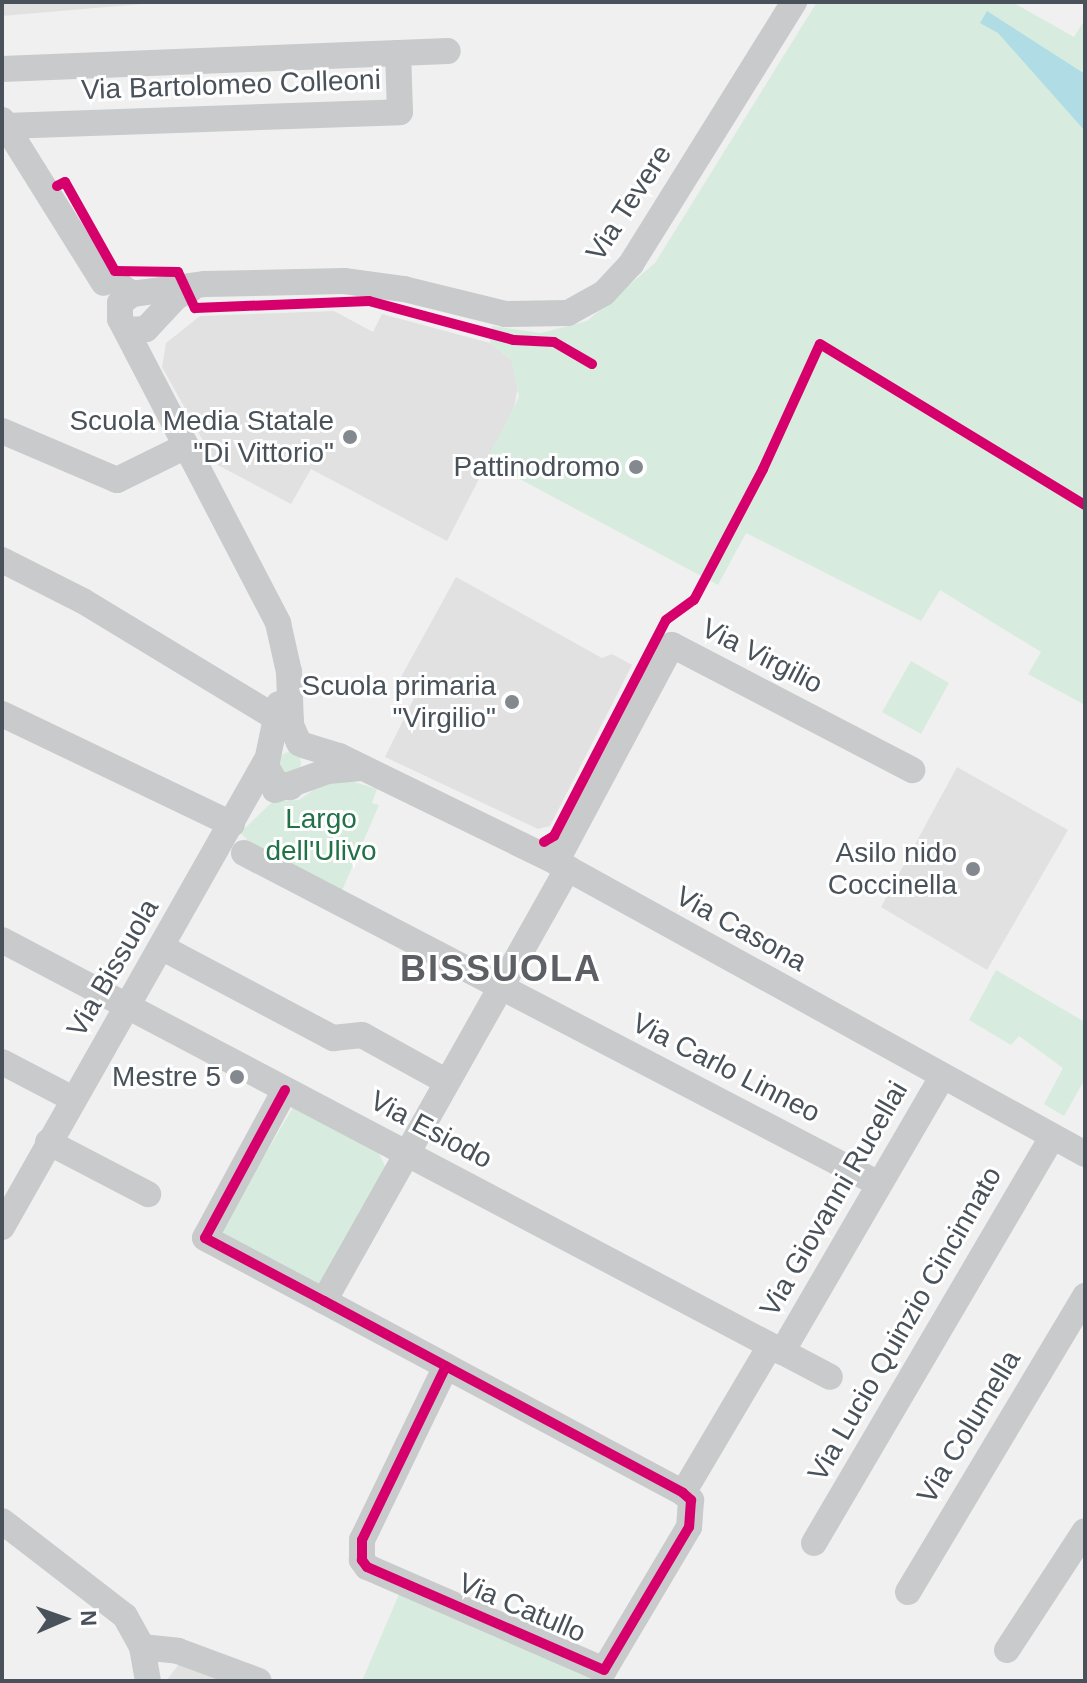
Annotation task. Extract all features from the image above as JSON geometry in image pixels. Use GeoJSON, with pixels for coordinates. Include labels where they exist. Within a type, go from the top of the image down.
{"type":"FeatureCollection","features":[{"type":"Feature","properties":{"kind":"street","name":"Via Tevere"},"geometry":{"type":"LineString","coordinates":[[137,310],[205,284],[368,282],[527,317],[568,313],[588,305],[631,264],[794,2]]}},
{"type":"Feature","properties":{"kind":"street"},"geometry":{"type":"LineString","coordinates":[[2,69],[448,51]]}},
{"type":"Feature","properties":{"kind":"street","name":"Via Bartolomeo Colleoni"},"geometry":{"type":"LineString","coordinates":[[6,135],[400,112],[398,53]]}},
{"type":"Feature","properties":{"kind":"street"},"geometry":{"type":"LineString","coordinates":[[6,135],[97,269],[137,310]]}},
{"type":"Feature","properties":{"kind":"street","name":"Via Bissuola"},"geometry":{"type":"LineString","coordinates":[[2,1227],[268,757],[293,732],[284,649],[273,610],[150,373],[137,310]]}},
{"type":"Feature","properties":{"kind":"street"},"geometry":{"type":"LineString","coordinates":[[2,431],[117,480],[186,446]]}},
{"type":"Feature","properties":{"kind":"street","name":"Via Casona"},"geometry":{"type":"LineString","coordinates":[[2,560],[83,601],[293,732],[562,865],[1085,1154]]}},
{"type":"Feature","properties":{"kind":"street","name":"Via Virgilio"},"geometry":{"type":"LineString","coordinates":[[562,865],[672,645],[912,770]]}},
{"type":"Feature","properties":{"kind":"street"},"geometry":{"type":"LineString","coordinates":[[2,714],[232,824]]}},
{"type":"Feature","properties":{"kind":"street"},"geometry":{"type":"LineString","coordinates":[[293,732],[312,759],[298,784]]}},
{"type":"Feature","properties":{"kind":"street"},"geometry":{"type":"LineString","coordinates":[[268,757],[272,780],[298,784],[328,771],[361,768]]}},
{"type":"Feature","properties":{"kind":"street","name":"Via Bissuola"},"geometry":{"type":"LineString","coordinates":[[232,824],[263,795],[298,784]]}},
{"type":"Feature","properties":{"kind":"street","name":"Via Carlo Linneo"},"geometry":{"type":"LineString","coordinates":[[244,853],[879,1184]]}},
{"type":"Feature","properties":{"kind":"street"},"geometry":{"type":"LineString","coordinates":[[324,1301],[501,987],[562,865]]}},
{"type":"Feature","properties":{"kind":"street","name":"Via Esiodo"},"geometry":{"type":"LineString","coordinates":[[2,940],[830,1377]]}},
{"type":"Feature","properties":{"kind":"street"},"geometry":{"type":"LineString","coordinates":[[161,947],[333,1038],[362,1035],[447,1082]]}},
{"type":"Feature","properties":{"kind":"street"},"geometry":{"type":"LineString","coordinates":[[2,1062],[73,1099]]}},
{"type":"Feature","properties":{"kind":"street","name":"Via Giovanni Rucellai"},"geometry":{"type":"LineString","coordinates":[[683,1493],[879,1184],[942,1077]]}},
{"type":"Feature","properties":{"kind":"street"},"geometry":{"type":"LineString","coordinates":[[285,1090],[205,1238],[683,1493]]}},
{"type":"Feature","properties":{"kind":"street","name":"Via Lucio Quinzio Cincinnato"},"geometry":{"type":"LineString","coordinates":[[814,1543],[1052,1138]]}},
{"type":"Feature","properties":{"kind":"street"},"geometry":{"type":"LineString","coordinates":[[48,1142],[148,1194]]}},
{"type":"Feature","properties":{"kind":"street","name":"Via Columella"},"geometry":{"type":"LineString","coordinates":[[908,1592],[1085,1296]]}},
{"type":"Feature","properties":{"kind":"street","name":"Via Catullo"},"geometry":{"type":"LineString","coordinates":[[446,1366],[362,1540],[360,1551],[367,1567],[604,1670],[689,1527],[693,1508],[683,1493]]}},
{"type":"Feature","properties":{"kind":"street"},"geometry":{"type":"LineString","coordinates":[[2,1521],[116,1608],[142,1647],[148,1679]]}},
{"type":"Feature","properties":{"kind":"street"},"geometry":{"type":"LineString","coordinates":[[1007,1650],[1085,1531]]}},
{"type":"Feature","properties":{"kind":"street"},"geometry":{"type":"LineString","coordinates":[[142,1647],[178,1651],[259,1681]]}},
{"type":"Feature","properties":{"kind":"shaded area"},"geometry":{"type":"Polygon","coordinates":[[[2,2],[165,2],[2,16],[2,2]]]}},
{"type":"Feature","properties":{"kind":"shaded area","name":"Scuola Media Statale \"Di Vittorio\""},"geometry":{"type":"Polygon","coordinates":[[[334,311],[373,332],[382,314],[490,343],[511,359],[519,382],[513,413],[447,541],[311,469],[291,504],[216,464],[162,367],[166,343],[200,316],[334,311]]]}},
{"type":"Feature","properties":{"kind":"shaded area","name":"Scuola primaria \"Virgilio\""},"geometry":{"type":"Polygon","coordinates":[[[456,577],[602,658],[612,654],[632,665],[550,826],[538,829],[385,757],[420,686],[401,677],[456,577]]]}},
{"type":"Feature","properties":{"kind":"shaded area","name":"Asilo nido Coccinella"},"geometry":{"type":"Polygon","coordinates":[[[957,767],[1068,830],[987,970],[881,907],[957,767]]]}},
{"type":"Feature","properties":{"kind":"shaded area"},"geometry":{"type":"Polygon","coordinates":[[[179,1664],[227,1681],[166,1681],[179,1664]]]}},
{"type":"Feature","properties":{"kind":"green space"},"geometry":{"type":"Polygon","coordinates":[[[817,2],[1012,2],[1074,37],[1085,19],[1085,705],[1028,674],[1041,652],[940,590],[921,621],[746,533],[718,585],[486,461],[519,397],[511,359],[490,343],[492,326],[541,333],[587,321],[655,263],[817,2]]]}},
{"type":"Feature","properties":{"kind":"green space"},"geometry":{"type":"Polygon","coordinates":[[[911,661],[949,683],[921,734],[882,712],[911,661]]]}},
{"type":"Feature","properties":{"kind":"green space"},"geometry":{"type":"Polygon","coordinates":[[[290,752],[298,755],[301,763],[298,771],[290,774],[282,771],[279,763],[282,755],[290,752]]]}},
{"type":"Feature","properties":{"kind":"green space","name":"Largo dell'Ulivo"},"geometry":{"type":"Polygon","coordinates":[[[348,780],[377,789],[372,803],[379,805],[341,893],[244,844],[247,839],[240,833],[273,801],[299,800],[325,782],[348,780]]]}},
{"type":"Feature","properties":{"kind":"green space"},"geometry":{"type":"Polygon","coordinates":[[[996,970],[1085,1022],[1085,1079],[1064,1116],[1044,1104],[1063,1068],[1019,1036],[1011,1045],[969,1020],[996,970]]]}},
{"type":"Feature","properties":{"kind":"green space"},"geometry":{"type":"Polygon","coordinates":[[[294,1106],[375,1145],[387,1170],[320,1291],[217,1235],[294,1106]]]}},
{"type":"Feature","properties":{"kind":"green space"},"geometry":{"type":"Polygon","coordinates":[[[400,1592],[604,1681],[362,1681],[400,1592]]]}},
{"type":"Feature","properties":{"kind":"water"},"geometry":{"type":"Polygon","coordinates":[[[987,11],[1085,74],[1085,131],[998,33],[980,23],[987,11]]]}},
{"type":"Feature","properties":{"kind":"cycle path"},"geometry":{"type":"LineString","coordinates":[[57,186],[65,182],[115,271],[178,272],[195,308],[369,301],[514,340],[554,342],[592,364]]}},
{"type":"Feature","properties":{"kind":"cycle path"},"geometry":{"type":"LineString","coordinates":[[544,842],[554,836],[666,620],[694,600],[763,469],[820,344],[1085,505]]}},
{"type":"Feature","properties":{"kind":"cycle path"},"geometry":{"type":"LineString","coordinates":[[285,1090],[205,1238],[324,1301],[683,1493],[691,1500],[689,1527],[604,1670],[367,1567],[362,1560],[362,1540],[446,1366]]}},
{"type":"Feature","properties":{"kind":"place","name":"Scuola Media Statale \"Di Vittorio\""},"geometry":{"type":"Point","coordinates":[350,437]}},
{"type":"Feature","properties":{"kind":"place","name":"Pattinodromo"},"geometry":{"type":"Point","coordinates":[636,467]}},
{"type":"Feature","properties":{"kind":"place","name":"Scuola primaria \"Virgilio\""},"geometry":{"type":"Point","coordinates":[512,702]}},
{"type":"Feature","properties":{"kind":"place","name":"Asilo nido Coccinella"},"geometry":{"type":"Point","coordinates":[973,869]}},
{"type":"Feature","properties":{"kind":"place","name":"Mestre 5"},"geometry":{"type":"Point","coordinates":[237,1077]}},
{"type":"Feature","properties":{"kind":"district","name":"BISSUOLA"},"geometry":{"type":"Point","coordinates":[501,969]}}]}
